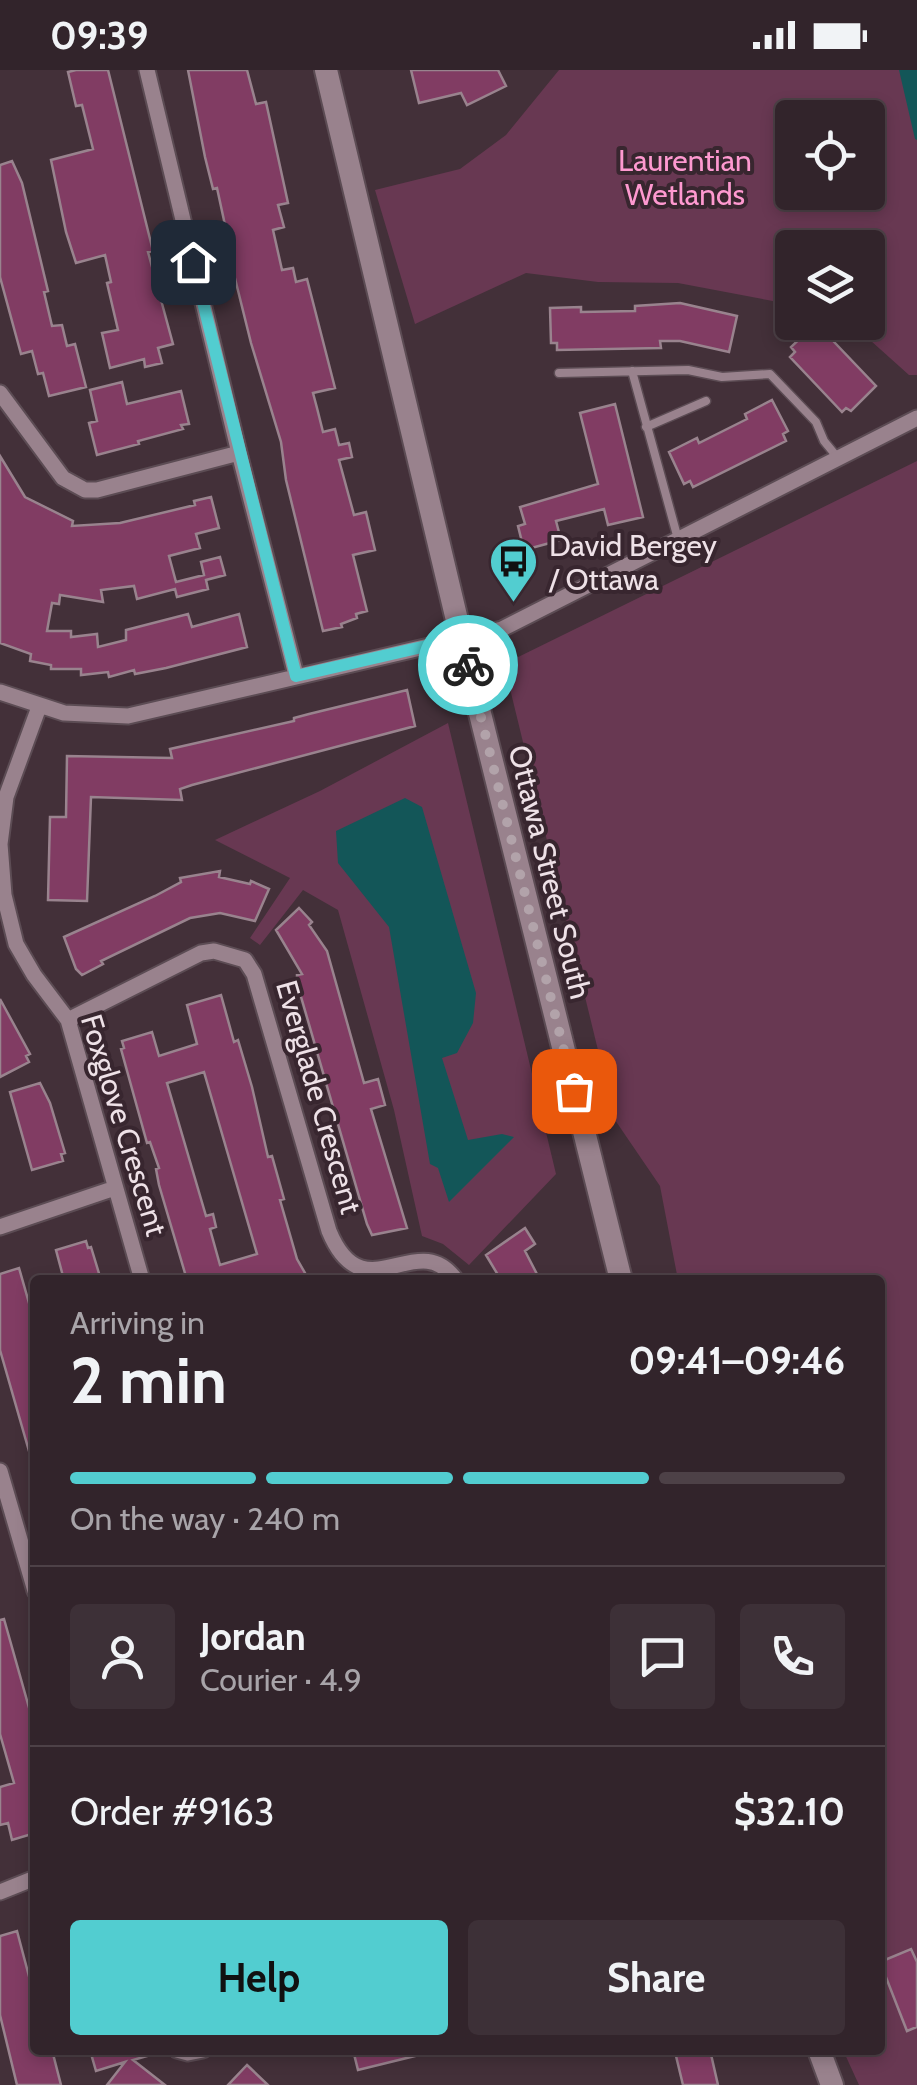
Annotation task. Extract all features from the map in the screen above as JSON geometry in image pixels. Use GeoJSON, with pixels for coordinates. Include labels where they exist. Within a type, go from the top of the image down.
{"type":"FeatureCollection","features":[{"type":"Feature","properties":{"kind":"main road","name":"Ottawa Street South"},"geometry":{"type":"LineString","coordinates":[[326,70],[619,1275]]}},
{"type":"Feature","properties":{"kind":"main road"},"geometry":{"type":"LineString","coordinates":[[821,2055],[832,2085]]}},
{"type":"Feature","properties":{"kind":"street"},"geometry":{"type":"LineString","coordinates":[[147,70],[238,453],[296,676]]}},
{"type":"Feature","properties":{"kind":"street"},"geometry":{"type":"LineString","coordinates":[[0,392],[63,478],[85,490],[238,453]]}},
{"type":"Feature","properties":{"kind":"street"},"geometry":{"type":"LineString","coordinates":[[0,692],[80,715],[128,716],[502,629],[917,418]]}},
{"type":"Feature","properties":{"kind":"street","name":"Foxglove Crescent"},"geometry":{"type":"LineString","coordinates":[[39,706],[16,767],[1,825],[4,895],[16,944],[68,1020],[141,1275]]}},
{"type":"Feature","properties":{"kind":"street","name":"Everglade Crescent"},"geometry":{"type":"LineString","coordinates":[[68,1020],[201,953],[214,951],[245,960],[254,974],[329,1231],[342,1258],[366,1270],[431,1261],[453,1275]]}},
{"type":"Feature","properties":{"kind":"street"},"geometry":{"type":"LineString","coordinates":[[0,1227],[115,1188]]}},
{"type":"Feature","properties":{"kind":"street"},"geometry":{"type":"LineString","coordinates":[[0,1471],[30,1574]]}},
{"type":"Feature","properties":{"kind":"street"},"geometry":{"type":"LineString","coordinates":[[0,1892],[30,1880]]}},
{"type":"Feature","properties":{"kind":"lane"},"geometry":{"type":"LineString","coordinates":[[559,373],[688,370],[722,377],[770,374],[816,422],[824,441],[839,458]]}},
{"type":"Feature","properties":{"kind":"lane"},"geometry":{"type":"LineString","coordinates":[[632,371],[678,539]]}},
{"type":"Feature","properties":{"kind":"lane"},"geometry":{"type":"LineString","coordinates":[[646,427],[706,401]]}},
{"type":"Feature","properties":{"kind":"green space","name":"Laurentian Wetlands"},"geometry":{"type":"Polygon","coordinates":[[[559,70],[917,70],[917,375],[909,375],[870,340],[885,340],[885,230],[775,230],[775,301],[678,283],[598,282],[526,273],[415,324],[375,190],[460,169],[506,135],[559,70]]]}},
{"type":"Feature","properties":{"kind":"green space"},"geometry":{"type":"Polygon","coordinates":[[[917,461],[917,2085],[859,2085],[845,2055],[885,2055],[885,1275],[677,1275],[660,1186],[615,1120],[504,664],[917,461]]]}},
{"type":"Feature","properties":{"kind":"green space"},"geometry":{"type":"Polygon","coordinates":[[[448,723],[556,1174],[469,1265],[443,1244],[422,1236],[394,1110],[338,910],[303,890],[260,945],[250,938],[290,878],[215,840],[320,791],[448,723]]]}},
{"type":"Feature","properties":{"kind":"water"},"geometry":{"type":"Polygon","coordinates":[[[899,70],[917,70],[917,140],[915,139],[899,70]]]}},
{"type":"Feature","properties":{"kind":"water"},"geometry":{"type":"Polygon","coordinates":[[[405,798],[422,807],[476,993],[473,1023],[457,1053],[442,1058],[468,1140],[502,1134],[514,1137],[449,1202],[438,1168],[430,1164],[389,927],[338,863],[336,831],[405,798]]]}},
{"type":"Feature","properties":{"kind":"building"},"geometry":{"type":"Polygon","coordinates":[[[108,70],[153,251],[148,252],[173,344],[158,348],[162,363],[145,367],[144,359],[110,368],[102,333],[118,330],[105,255],[76,263],[66,232],[51,160],[93,149],[82,105],[76,106],[68,72],[108,70]]]}},
{"type":"Feature","properties":{"kind":"building"},"geometry":{"type":"Polygon","coordinates":[[[188,70],[247,70],[256,104],[266,102],[288,203],[278,205],[284,227],[273,230],[282,270],[293,268],[296,282],[307,279],[335,388],[313,393],[323,432],[335,429],[339,445],[349,443],[352,457],[339,460],[354,515],[366,512],[375,550],[353,555],[367,611],[356,614],[357,618],[341,624],[342,627],[323,631],[286,480],[281,442],[251,343],[222,226],[225,225],[217,188],[213,189],[205,157],[188,70]]]}},
{"type":"Feature","properties":{"kind":"building"},"geometry":{"type":"Polygon","coordinates":[[[411,70],[498,70],[506,86],[467,105],[461,93],[419,103],[411,70]]]}},
{"type":"Feature","properties":{"kind":"building"},"geometry":{"type":"Polygon","coordinates":[[[12,161],[22,183],[48,291],[44,292],[52,326],[62,325],[67,346],[75,344],[86,387],[49,396],[32,351],[21,354],[0,277],[0,165],[12,161]]]}},
{"type":"Feature","properties":{"kind":"building"},"geometry":{"type":"Polygon","coordinates":[[[680,303],[737,316],[729,352],[680,341],[660,341],[661,348],[557,350],[557,343],[551,343],[550,308],[635,311],[635,306],[680,303]]]}},
{"type":"Feature","properties":{"kind":"building"},"geometry":{"type":"Polygon","coordinates":[[[798,340],[832,340],[876,386],[851,411],[846,408],[842,412],[790,357],[795,352],[791,347],[798,340]]]}},
{"type":"Feature","properties":{"kind":"building"},"geometry":{"type":"Polygon","coordinates":[[[122,382],[127,404],[181,391],[189,424],[97,455],[89,423],[97,421],[90,390],[122,382]]]}},
{"type":"Feature","properties":{"kind":"building"},"geometry":{"type":"Polygon","coordinates":[[[772,400],[788,431],[783,434],[786,441],[693,487],[690,481],[684,484],[669,452],[697,438],[699,443],[747,419],[745,414],[772,400]]]}},
{"type":"Feature","properties":{"kind":"building"},"geometry":{"type":"Polygon","coordinates":[[[615,404],[643,517],[608,525],[604,509],[556,521],[561,540],[524,550],[518,526],[525,524],[520,507],[598,484],[580,413],[615,404]]]}},
{"type":"Feature","properties":{"kind":"building"},"geometry":{"type":"Polygon","coordinates":[[[0,456],[25,497],[73,521],[72,526],[120,523],[195,505],[194,501],[211,497],[219,528],[196,534],[200,548],[169,556],[176,582],[204,575],[201,562],[220,557],[225,575],[206,580],[208,589],[177,597],[175,589],[137,599],[134,586],[101,590],[103,602],[60,595],[59,604],[52,603],[47,631],[71,631],[71,637],[97,634],[98,647],[126,640],[126,630],[188,614],[192,627],[239,614],[247,647],[166,668],[135,674],[134,670],[109,677],[108,672],[81,675],[81,669],[51,669],[51,665],[30,661],[31,654],[0,643],[0,456]]]}},
{"type":"Feature","properties":{"kind":"building"},"geometry":{"type":"Polygon","coordinates":[[[407,690],[415,726],[192,785],[180,789],[182,800],[91,797],[87,901],[48,900],[50,817],[66,817],[67,756],[172,758],[170,749],[407,690]]]}},
{"type":"Feature","properties":{"kind":"building"},"geometry":{"type":"Polygon","coordinates":[[[220,871],[219,877],[250,884],[251,881],[269,889],[255,921],[220,913],[190,918],[101,961],[103,964],[82,975],[76,969],[64,937],[155,896],[181,882],[180,878],[220,871]]]}},
{"type":"Feature","properties":{"kind":"building"},"geometry":{"type":"Polygon","coordinates":[[[299,908],[312,922],[309,925],[327,951],[364,1083],[378,1079],[385,1105],[371,1109],[407,1228],[372,1235],[367,1224],[297,983],[297,975],[302,974],[276,930],[299,908]]]}},
{"type":"Feature","properties":{"kind":"building"},"geometry":{"type":"Polygon","coordinates":[[[221,995],[252,1087],[268,1157],[272,1156],[297,1259],[306,1275],[186,1275],[159,1185],[159,1168],[150,1142],[147,1143],[121,1049],[122,1041],[152,1032],[159,1056],[197,1044],[187,1005],[221,995]],[[204,1072],[167,1083],[206,1216],[213,1214],[216,1227],[210,1229],[220,1265],[257,1254],[204,1072]]]}},
{"type":"Feature","properties":{"kind":"building"},"geometry":{"type":"Polygon","coordinates":[[[0,999],[30,1054],[26,1056],[29,1062],[0,1077],[0,999]]]}},
{"type":"Feature","properties":{"kind":"building"},"geometry":{"type":"Polygon","coordinates":[[[40,1083],[65,1153],[61,1154],[63,1161],[32,1170],[10,1092],[40,1083]]]}},
{"type":"Feature","properties":{"kind":"building"},"geometry":{"type":"Polygon","coordinates":[[[525,1228],[535,1244],[525,1251],[537,1275],[498,1275],[486,1255],[525,1228]]]}},
{"type":"Feature","properties":{"kind":"building"},"geometry":{"type":"Polygon","coordinates":[[[86,1241],[99,1275],[63,1275],[56,1250],[86,1241]]]}},
{"type":"Feature","properties":{"kind":"building"},"geometry":{"type":"Polygon","coordinates":[[[19,1268],[30,1306],[30,1455],[0,1350],[0,1274],[19,1268]]]}},
{"type":"Feature","properties":{"kind":"building"},"geometry":{"type":"Polygon","coordinates":[[[4,1619],[30,1711],[30,1835],[12,1840],[8,1823],[0,1825],[0,1787],[14,1783],[0,1734],[0,1620],[4,1619]]]}},
{"type":"Feature","properties":{"kind":"building"},"geometry":{"type":"Polygon","coordinates":[[[17,1931],[30,1980],[30,2055],[53,2055],[61,2085],[17,2085],[0,2015],[0,1936],[17,1931]]]}},
{"type":"Feature","properties":{"kind":"building"},"geometry":{"type":"Polygon","coordinates":[[[911,1949],[917,1962],[917,2027],[907,2031],[885,1975],[885,1960],[911,1949]]]}},
{"type":"Feature","properties":{"kind":"building"},"geometry":{"type":"Polygon","coordinates":[[[91,2055],[150,2055],[133,2060],[165,2085],[107,2085],[125,2062],[96,2071],[91,2055]]]}},
{"type":"Feature","properties":{"kind":"building"},"geometry":{"type":"Polygon","coordinates":[[[354,2055],[419,2055],[358,2070],[354,2055]]]}},
{"type":"Feature","properties":{"kind":"building"},"geometry":{"type":"Polygon","coordinates":[[[711,2055],[718,2085],[683,2085],[676,2056],[711,2055]]]}},
{"type":"Feature","properties":{"kind":"building"},"geometry":{"type":"Polygon","coordinates":[[[247,2065],[268,2085],[228,2085],[247,2065]]]}},
{"type":"Feature","properties":{"kind":"way so far"},"geometry":{"type":"LineString","coordinates":[[468,665],[574,1091]]}},
{"type":"Feature","properties":{"kind":"place","name":"David Bergey / Ottawa"},"geometry":{"type":"Point","coordinates":[514,604]}},
{"type":"Feature","properties":{"kind":"route"},"geometry":{"type":"LineString","coordinates":[[193,262],[296,676],[461,638],[468,665]]}}]}
